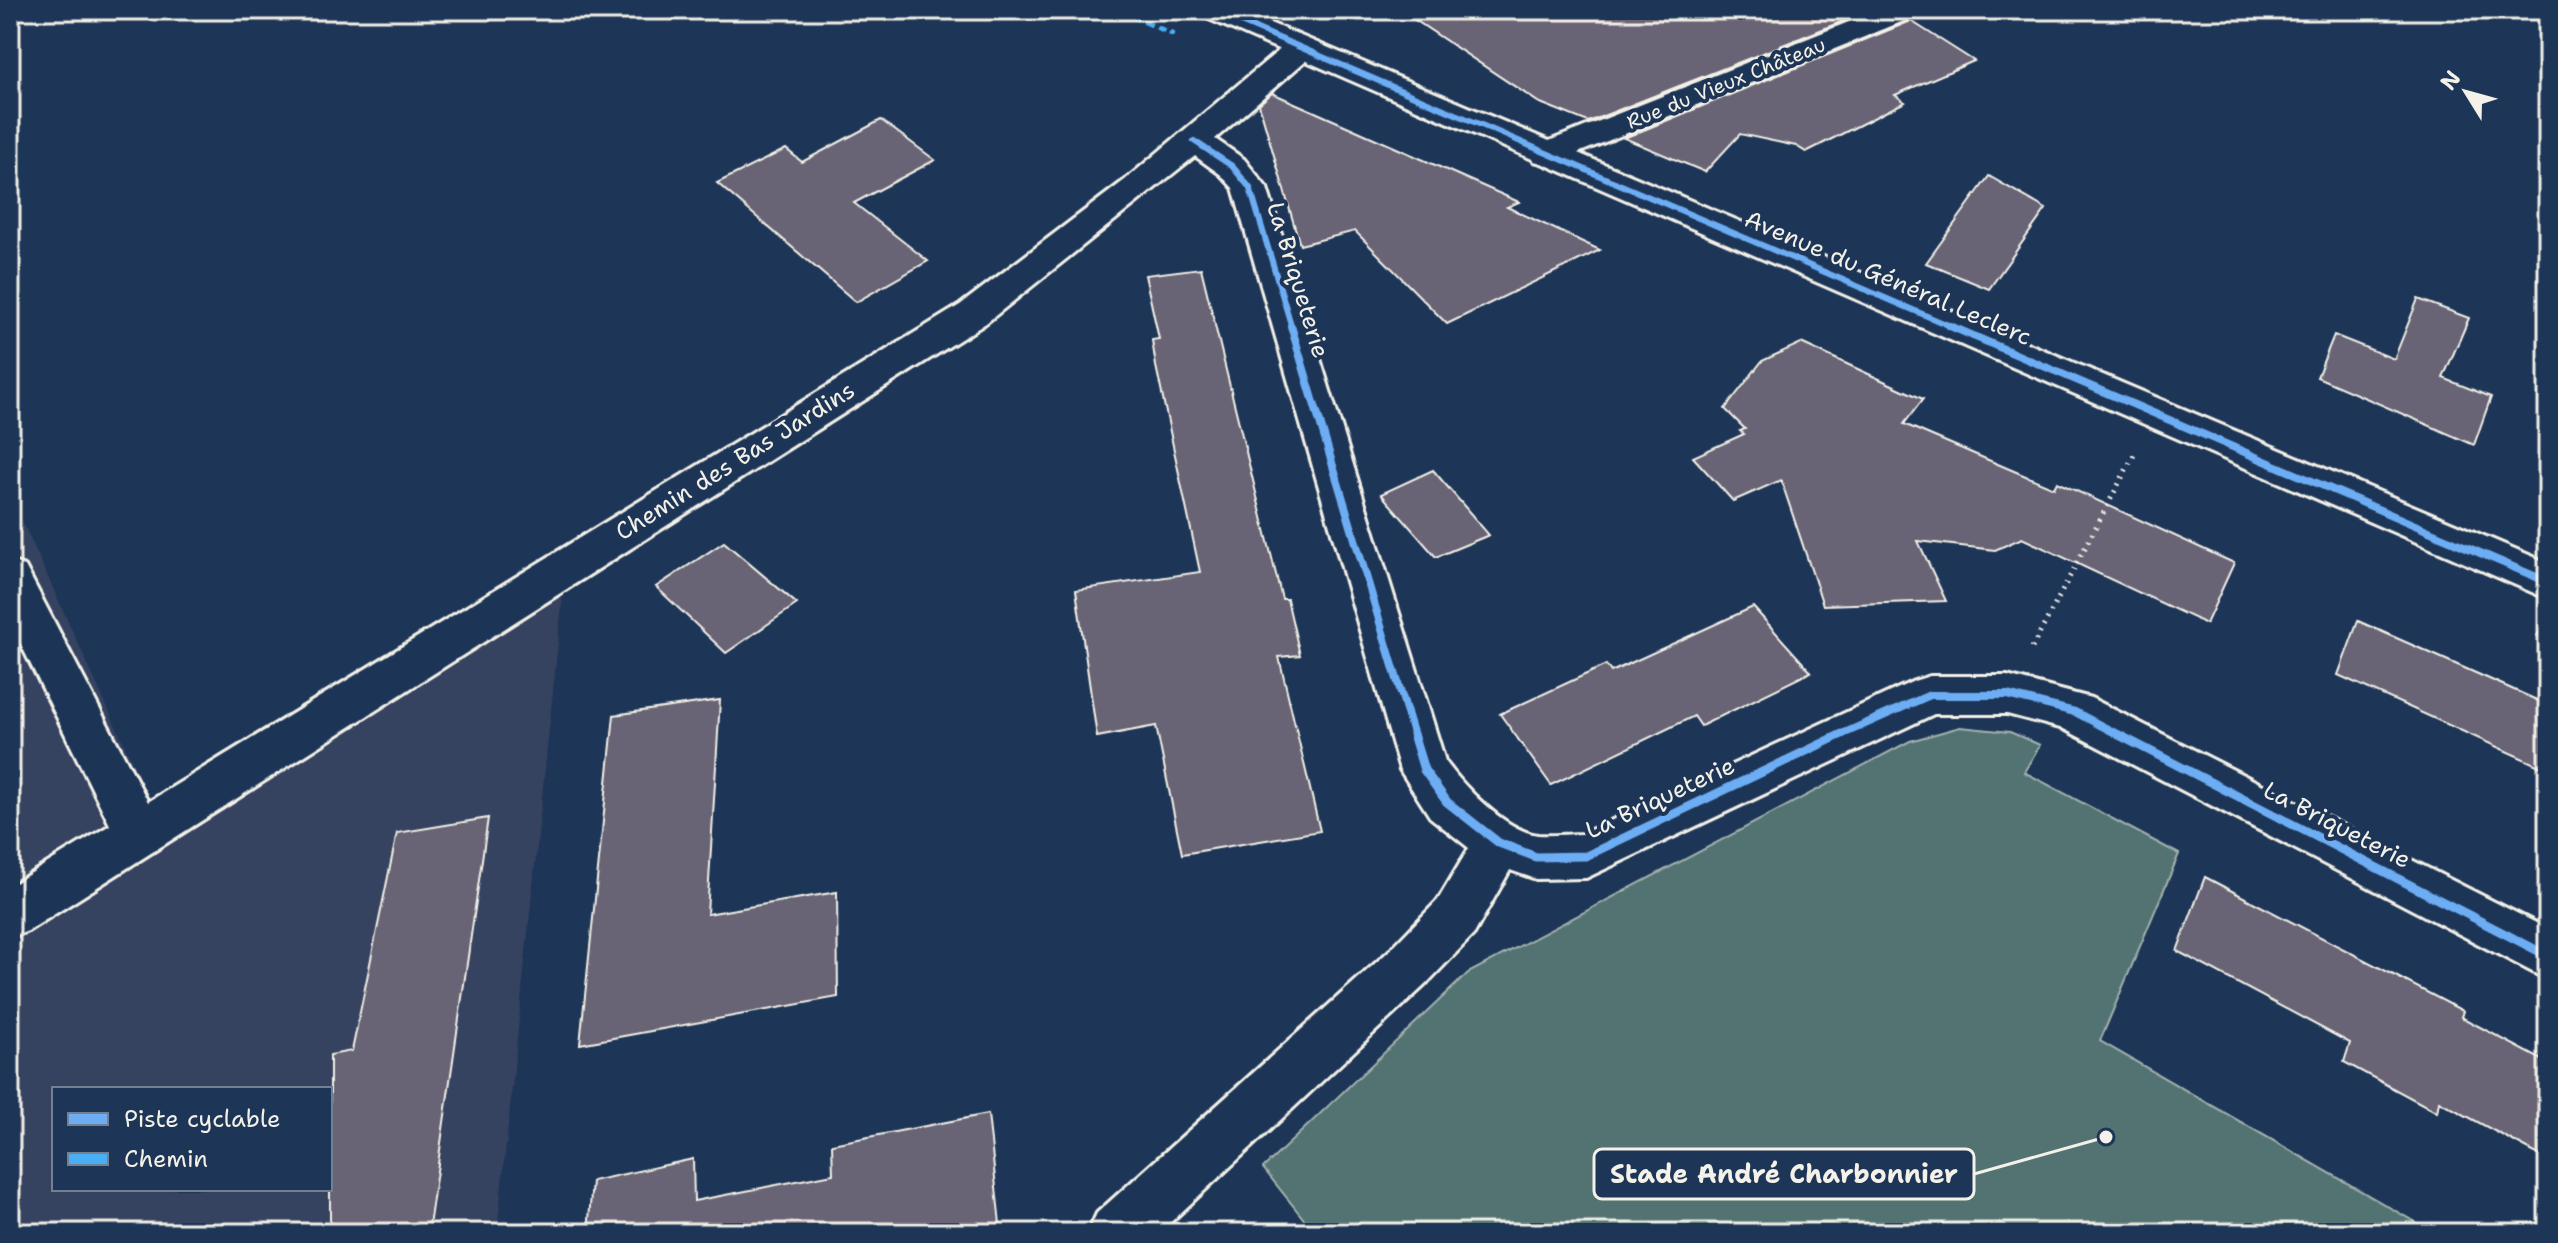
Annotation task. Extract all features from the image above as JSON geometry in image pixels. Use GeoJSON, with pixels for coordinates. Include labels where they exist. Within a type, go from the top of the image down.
{"type":"FeatureCollection","features":[{"type":"Feature","properties":{"kind":"street","name":"Avenue du Général Leclerc"},"geometry":{"type":"LineString","coordinates":[[1213,10],[2548,582]]}},
{"type":"Feature","properties":{"kind":"street","name":"Rue du Vieux Château"},"geometry":{"type":"LineString","coordinates":[[1546,154],[1905,10]]}},
{"type":"Feature","properties":{"kind":"street","name":"Chemin des Bas Jardins"},"geometry":{"type":"LineString","coordinates":[[10,914],[973,314],[1194,141],[1301,48]]}},
{"type":"Feature","properties":{"kind":"street","name":"La Briqueterie"},"geometry":{"type":"LineString","coordinates":[[1194,141],[1241,173],[1250,188],[1424,770],[1447,802],[1499,843],[1536,857],[1586,856],[1841,734],[1930,695],[2007,695],[2075,712],[2548,956]]}},
{"type":"Feature","properties":{"kind":"street"},"geometry":{"type":"LineString","coordinates":[[10,578],[139,833]]}},
{"type":"Feature","properties":{"kind":"street"},"geometry":{"type":"LineString","coordinates":[[1117,1233],[1407,968],[1456,917],[1499,843]]}},
{"type":"Feature","properties":{"kind":"path"},"geometry":{"type":"LineString","coordinates":[[2007,695],[2156,414]]}},
{"type":"Feature","properties":{"kind":"shaded area"},"geometry":{"type":"Polygon","coordinates":[[[10,494],[152,805],[567,556],[497,1233],[10,1233],[10,494]]]}},
{"type":"Feature","properties":{"kind":"green space"},"geometry":{"type":"Polygon","coordinates":[[[1960,727],[2010,732],[2040,745],[2024,772],[2179,854],[2100,1041],[2434,1233],[1315,1233],[1263,1168],[1468,973],[1910,741],[1960,727]]]}},
{"type":"Feature","properties":{"kind":"building"},"geometry":{"type":"Polygon","coordinates":[[[1400,10],[1871,10],[1588,122],[1538,102],[1400,10]]]}},
{"type":"Feature","properties":{"kind":"building"},"geometry":{"type":"Polygon","coordinates":[[[1911,21],[1974,61],[1895,95],[1905,102],[1806,152],[1796,146],[1740,134],[1705,172],[1624,138],[1911,21]]]}},
{"type":"Feature","properties":{"kind":"building"},"geometry":{"type":"Polygon","coordinates":[[[1272,93],[1519,202],[1507,207],[1600,250],[1447,324],[1355,231],[1300,245],[1259,104],[1272,93]]]}},
{"type":"Feature","properties":{"kind":"building"},"geometry":{"type":"Polygon","coordinates":[[[881,120],[935,160],[854,203],[928,261],[856,302],[717,183],[786,149],[802,162],[881,120]]]}},
{"type":"Feature","properties":{"kind":"building"},"geometry":{"type":"Polygon","coordinates":[[[1989,176],[2046,209],[1989,289],[1926,263],[1989,176]]]}},
{"type":"Feature","properties":{"kind":"building"},"geometry":{"type":"Polygon","coordinates":[[[1201,268],[1282,599],[1287,599],[1300,655],[1279,657],[1320,831],[1182,854],[1156,726],[1097,737],[1076,590],[1200,572],[1156,366],[1152,340],[1159,339],[1145,275],[1201,268]]]}},
{"type":"Feature","properties":{"kind":"building"},"geometry":{"type":"Polygon","coordinates":[[[2418,299],[2469,318],[2443,378],[2491,397],[2474,445],[2317,377],[2334,335],[2394,359],[2418,299]]]}},
{"type":"Feature","properties":{"kind":"building"},"geometry":{"type":"Polygon","coordinates":[[[1801,343],[1923,399],[1904,424],[2054,488],[2057,482],[2234,563],[2206,624],[2022,538],[1995,550],[1918,541],[1946,601],[1823,605],[1781,480],[1733,501],[1693,457],[1744,434],[1740,431],[1745,429],[1725,409],[1762,361],[1801,343]]]}},
{"type":"Feature","properties":{"kind":"building"},"geometry":{"type":"Polygon","coordinates":[[[1433,470],[1489,535],[1436,557],[1381,494],[1433,470]]]}},
{"type":"Feature","properties":{"kind":"building"},"geometry":{"type":"Polygon","coordinates":[[[724,542],[797,604],[726,653],[656,587],[724,542]]]}},
{"type":"Feature","properties":{"kind":"building"},"geometry":{"type":"Polygon","coordinates":[[[1753,607],[1811,672],[1701,726],[1694,716],[1551,785],[1500,714],[1606,665],[1611,672],[1753,607]]]}},
{"type":"Feature","properties":{"kind":"building"},"geometry":{"type":"Polygon","coordinates":[[[2358,621],[2548,705],[2548,770],[2338,675],[2358,621]]]}},
{"type":"Feature","properties":{"kind":"building"},"geometry":{"type":"Polygon","coordinates":[[[720,700],[707,914],[837,892],[838,997],[580,1044],[614,715],[720,700]]]}},
{"type":"Feature","properties":{"kind":"building"},"geometry":{"type":"Polygon","coordinates":[[[488,818],[428,1233],[330,1233],[330,1055],[352,1051],[397,833],[488,818]]]}},
{"type":"Feature","properties":{"kind":"building"},"geometry":{"type":"Polygon","coordinates":[[[2205,877],[2463,1011],[2461,1017],[2548,1063],[2548,1160],[2439,1101],[2437,1112],[2344,1062],[2350,1043],[2177,951],[2205,877]]]}},
{"type":"Feature","properties":{"kind":"building"},"geometry":{"type":"Polygon","coordinates":[[[988,1114],[1001,1233],[588,1233],[592,1181],[693,1159],[694,1201],[833,1174],[832,1144],[988,1114]]]}},
{"type":"Feature","properties":{"kind":"marked path"},"geometry":{"type":"LineString","coordinates":[[1118,10],[1174,35]]}},
{"type":"Feature","properties":{"kind":"cycle path"},"geometry":{"type":"LineString","coordinates":[[1213,10],[2548,582]]}},
{"type":"Feature","properties":{"kind":"cycle path"},"geometry":{"type":"LineString","coordinates":[[1194,141],[1232,166],[1250,188],[1424,770],[1447,802],[1499,843],[1536,857],[1586,856],[1841,734],[1930,695],[2007,695],[2075,712],[2548,956]]}},
{"type":"Feature","properties":{"kind":"place","name":"Stade André Charbonnier"},"geometry":{"type":"Point","coordinates":[2106,1137]}}]}
